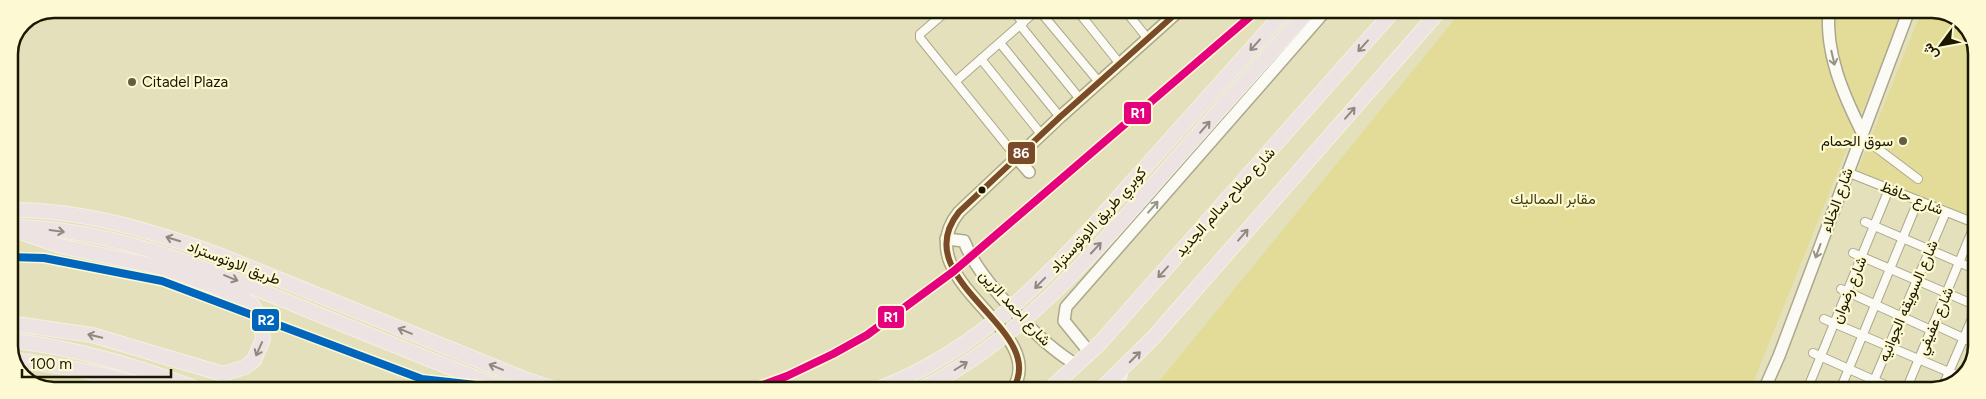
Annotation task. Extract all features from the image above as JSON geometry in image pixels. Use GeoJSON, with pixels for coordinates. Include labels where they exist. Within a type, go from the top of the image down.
{"type":"FeatureCollection","features":[{"type":"Feature","properties":{"kind":"highway","name":"كوبري طريق الاوتوستراد"},"geometry":{"type":"LineString","coordinates":[[893,382],[916,372],[972,340],[1030,293],[1108,210],[1279,18]]}},
{"type":"Feature","properties":{"kind":"highway","name":"كوبري طريق الاوتوستراد"},"geometry":{"type":"LineString","coordinates":[[933,382],[985,351],[1047,301],[1121,222],[1302,18]]}},
{"type":"Feature","properties":{"kind":"highway","name":"شارع صلاح سالم الجديد"},"geometry":{"type":"LineString","coordinates":[[1058,382],[1090,353],[1387,18]]}},
{"type":"Feature","properties":{"kind":"highway"},"geometry":{"type":"LineString","coordinates":[[1109,382],[1153,338],[1433,18]]}},
{"type":"Feature","properties":{"kind":"highway","name":"طريق الاوتوستراد"},"geometry":{"type":"LineString","coordinates":[[18,211],[75,215],[109,221],[179,241],[219,255],[450,349],[537,382]]}},
{"type":"Feature","properties":{"kind":"highway","name":"طريق الاوتوستراد"},"geometry":{"type":"LineString","coordinates":[[18,228],[36,228],[102,238],[190,262],[486,382]]}},
{"type":"Feature","properties":{"kind":"highway"},"geometry":{"type":"LineString","coordinates":[[18,231],[60,246],[120,258],[178,273],[245,300],[253,306],[263,327],[263,339],[254,360],[245,367],[223,374],[100,337],[45,326],[18,324]]}},
{"type":"Feature","properties":{"kind":"highway"},"geometry":{"type":"LineString","coordinates":[[18,341],[87,352],[130,364],[178,382]]}},
{"type":"Feature","properties":{"kind":"highway"},"geometry":{"type":"LineString","coordinates":[[21,361],[64,367],[131,382]]}},
{"type":"Feature","properties":{"kind":"main road"},"geometry":{"type":"LineString","coordinates":[[1119,382],[1121,371]]}},
{"type":"Feature","properties":{"kind":"street"},"geometry":{"type":"LineString","coordinates":[[939,18],[919,36],[1029,172]]}},
{"type":"Feature","properties":{"kind":"street"},"geometry":{"type":"LineString","coordinates":[[1017,18],[1080,98]]}},
{"type":"Feature","properties":{"kind":"street"},"geometry":{"type":"LineString","coordinates":[[956,81],[1028,18]]}},
{"type":"Feature","properties":{"kind":"street"},"geometry":{"type":"LineString","coordinates":[[1046,18],[1099,82]]}},
{"type":"Feature","properties":{"kind":"street"},"geometry":{"type":"LineString","coordinates":[[1083,18],[1120,64]]}},
{"type":"Feature","properties":{"kind":"street"},"geometry":{"type":"LineString","coordinates":[[1131,18],[1148,39]]}},
{"type":"Feature","properties":{"kind":"street"},"geometry":{"type":"LineString","coordinates":[[946,239],[950,225],[958,212],[1080,98],[1148,39],[1164,18]]}},
{"type":"Feature","properties":{"kind":"street"},"geometry":{"type":"LineString","coordinates":[[1090,353],[1066,326],[1063,316],[1066,307],[1319,18]]}},
{"type":"Feature","properties":{"kind":"street"},"geometry":{"type":"LineString","coordinates":[[1829,18],[1829,41],[1834,65],[1861,134],[1918,179]]}},
{"type":"Feature","properties":{"kind":"street","name":"شارع الخلاء"},"geometry":{"type":"LineString","coordinates":[[1768,382],[1780,356],[1861,134],[1906,18]]}},
{"type":"Feature","properties":{"kind":"street"},"geometry":{"type":"LineString","coordinates":[[1000,43],[1060,117]]}},
{"type":"Feature","properties":{"kind":"street"},"geometry":{"type":"LineString","coordinates":[[981,59],[1041,134]]}},
{"type":"Feature","properties":{"kind":"street","name":"شارع حافظ"},"geometry":{"type":"LineString","coordinates":[[1847,172],[1968,221]]}},
{"type":"Feature","properties":{"kind":"street","name":"شارع رضوان"},"geometry":{"type":"LineString","coordinates":[[1810,382],[1835,324],[1844,291],[1862,257],[1889,189]]}},
{"type":"Feature","properties":{"kind":"street"},"geometry":{"type":"LineString","coordinates":[[1843,382],[1918,201]]}},
{"type":"Feature","properties":{"kind":"street","name":"شارع السويقه الجوانيه"},"geometry":{"type":"LineString","coordinates":[[1874,381],[1946,212]]}},
{"type":"Feature","properties":{"kind":"street"},"geometry":{"type":"LineString","coordinates":[[1865,222],[1968,267]]}},
{"type":"Feature","properties":{"kind":"street","name":"شارع احمد الزين"},"geometry":{"type":"LineString","coordinates":[[1016,382],[1020,372],[1018,354],[954,271],[947,257],[946,239],[964,240],[976,265],[1038,336],[1063,357],[1077,365]]}},
{"type":"Feature","properties":{"kind":"street","name":"شارع عفيفي"},"geometry":{"type":"LineString","coordinates":[[1909,382],[1968,242]]}},
{"type":"Feature","properties":{"kind":"street"},"geometry":{"type":"LineString","coordinates":[[1853,253],[1968,303]]}},
{"type":"Feature","properties":{"kind":"street"},"geometry":{"type":"LineString","coordinates":[[980,304],[998,290]]}},
{"type":"Feature","properties":{"kind":"street"},"geometry":{"type":"LineString","coordinates":[[1844,291],[1902,317],[1968,340]]}},
{"type":"Feature","properties":{"kind":"street"},"geometry":{"type":"LineString","coordinates":[[1824,319],[1954,374]]}},
{"type":"Feature","properties":{"kind":"street"},"geometry":{"type":"LineString","coordinates":[[1946,379],[1968,327]]}},
{"type":"Feature","properties":{"kind":"street"},"geometry":{"type":"LineString","coordinates":[[1813,353],[1874,381]]}},
{"type":"Feature","properties":{"kind":"green space","name":"مقابر المماليك"},"geometry":{"type":"Polygon","coordinates":[[[1456,18],[1900,18],[1753,382],[1159,382],[1456,18]]]}},
{"type":"Feature","properties":{"kind":"green space"},"geometry":{"type":"Polygon","coordinates":[[[1919,18],[1939,18],[1950,22],[1964,36],[1968,52],[1968,215],[1857,172],[1919,18]]]}},
{"type":"Feature","properties":{"kind":"transit line","name":"86"},"geometry":{"type":"LineString","coordinates":[[1015,382],[1019,368],[1013,347],[962,283],[949,260],[947,237],[959,212],[1060,117],[1171,18]]}},
{"type":"Feature","properties":{"kind":"transit line","name":"R1"},"geometry":{"type":"LineString","coordinates":[[771,382],[833,354],[867,335],[954,271],[1249,18]]}},
{"type":"Feature","properties":{"kind":"transit line","name":"R2"},"geometry":{"type":"LineString","coordinates":[[18,257],[44,258],[162,281],[422,379],[449,382]]}},
{"type":"Feature","properties":{"kind":"place","name":"Citadel Plaza"},"geometry":{"type":"Point","coordinates":[132,82]}},
{"type":"Feature","properties":{"kind":"place","name":"سوق الحمام"},"geometry":{"type":"Point","coordinates":[1903,141]}}]}
